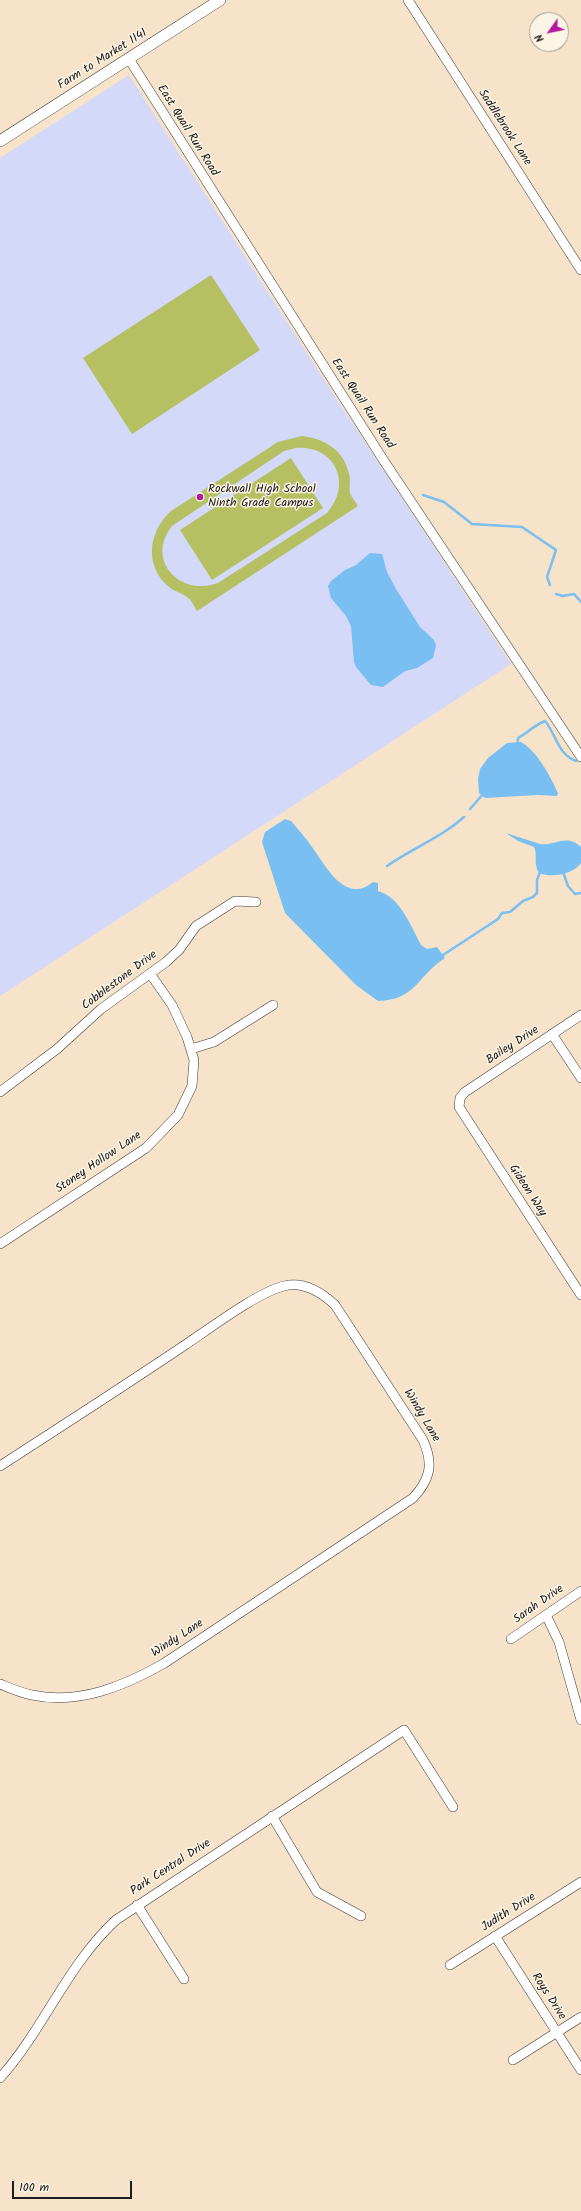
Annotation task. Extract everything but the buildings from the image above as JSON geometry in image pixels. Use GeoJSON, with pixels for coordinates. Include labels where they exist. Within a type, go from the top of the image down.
{"type":"FeatureCollection","features":[{"type":"Feature","properties":{"kind":"street","name":"Farm to Market 1141"},"geometry":{"type":"LineString","coordinates":[[0,141],[220,0]]}},
{"type":"Feature","properties":{"kind":"street","name":"Saddlebrook Lane"},"geometry":{"type":"LineString","coordinates":[[408,0],[581,270]]}},
{"type":"Feature","properties":{"kind":"street","name":"East Quail Run Road"},"geometry":{"type":"LineString","coordinates":[[128,59],[384,460],[581,757]]}},
{"type":"Feature","properties":{"kind":"street","name":"Cobblestone Drive"},"geometry":{"type":"LineString","coordinates":[[0,1092],[57,1049],[101,1009],[151,975],[171,958],[196,926],[236,901],[256,902]]}},
{"type":"Feature","properties":{"kind":"street","name":"Stoney Hollow Lane"},"geometry":{"type":"LineString","coordinates":[[0,1244],[146,1148],[178,1115],[192,1086],[194,1060],[172,1005],[151,975]]}},
{"type":"Feature","properties":{"kind":"street"},"geometry":{"type":"LineString","coordinates":[[191,1050],[214,1042],[272,1005]]}},
{"type":"Feature","properties":{"kind":"street","name":"Bailey Drive"},"geometry":{"type":"LineString","coordinates":[[460,1098],[465,1092],[581,1015]]}},
{"type":"Feature","properties":{"kind":"street"},"geometry":{"type":"LineString","coordinates":[[552,1034],[581,1078]]}},
{"type":"Feature","properties":{"kind":"street","name":"Gideon Way"},"geometry":{"type":"LineString","coordinates":[[460,1098],[459,1108],[462,1115],[581,1295]]}},
{"type":"Feature","properties":{"kind":"street","name":"Windy Lane"},"geometry":{"type":"LineString","coordinates":[[0,1466],[237,1311],[271,1291],[284,1286],[300,1285],[324,1295],[335,1305],[420,1434],[430,1455],[430,1463],[424,1485],[413,1498],[163,1664],[131,1682],[106,1691],[61,1697],[33,1695],[0,1684]]}},
{"type":"Feature","properties":{"kind":"street","name":"Sarah Drive"},"geometry":{"type":"LineString","coordinates":[[511,1639],[581,1591]]}},
{"type":"Feature","properties":{"kind":"street"},"geometry":{"type":"LineString","coordinates":[[546,1615],[559,1642],[581,1720]]}},
{"type":"Feature","properties":{"kind":"street","name":"Park Central Drive"},"geometry":{"type":"LineString","coordinates":[[0,2078],[16,2060],[84,1954],[98,1937],[137,1905],[404,1730],[453,1807]]}},
{"type":"Feature","properties":{"kind":"street"},"geometry":{"type":"LineString","coordinates":[[272,1816],[317,1892],[361,1916]]}},
{"type":"Feature","properties":{"kind":"street","name":"Judith Drive"},"geometry":{"type":"LineString","coordinates":[[450,1965],[581,1882]]}},
{"type":"Feature","properties":{"kind":"street"},"geometry":{"type":"LineString","coordinates":[[137,1905],[184,1979]]}},
{"type":"Feature","properties":{"kind":"street","name":"Roys Drive"},"geometry":{"type":"LineString","coordinates":[[495,1936],[581,2070]]}},
{"type":"Feature","properties":{"kind":"street"},"geometry":{"type":"LineString","coordinates":[[513,2060],[581,2017]]}},
{"type":"Feature","properties":{"kind":"shaded area","name":"Rockwall High School Ninth Grade Campus"},"geometry":{"type":"Polygon","coordinates":[[[129,75],[328,386],[511,664],[0,996],[0,158],[129,75]]]}},
{"type":"Feature","properties":{"kind":"green space"},"geometry":{"type":"Polygon","coordinates":[[[211,275],[260,350],[132,434],[83,358],[211,275]]]}},
{"type":"Feature","properties":{"kind":"green space"},"geometry":{"type":"Polygon","coordinates":[[[302,436],[318,440],[332,447],[343,458],[350,476],[350,493],[358,506],[197,611],[189,599],[169,587],[161,579],[156,569],[152,549],[157,529],[163,519],[171,511],[278,442],[302,436]],[[296,448],[284,451],[172,526],[165,539],[162,551],[165,563],[171,572],[180,580],[191,585],[204,586],[218,583],[327,513],[335,502],[339,490],[339,479],[336,468],[330,460],[321,453],[310,449],[296,448]]]}},
{"type":"Feature","properties":{"kind":"green space"},"geometry":{"type":"Polygon","coordinates":[[[291,458],[323,508],[212,580],[180,530],[291,458]]]}},
{"type":"Feature","properties":{"kind":"water"},"geometry":{"type":"Polygon","coordinates":[[[370,553],[382,554],[387,572],[396,589],[420,627],[434,640],[436,646],[433,658],[417,668],[405,671],[383,687],[371,685],[356,667],[354,662],[351,626],[346,616],[331,598],[328,586],[331,581],[345,570],[356,565],[370,553]]]}},
{"type":"Feature","properties":{"kind":"water"},"geometry":{"type":"Polygon","coordinates":[[[521,742],[533,752],[543,765],[558,793],[557,796],[538,795],[485,798],[479,793],[478,779],[480,769],[488,758],[507,743],[521,742]]]}},
{"type":"Feature","properties":{"kind":"water"},"geometry":{"type":"Polygon","coordinates":[[[285,819],[291,821],[330,872],[345,886],[354,889],[363,888],[373,882],[378,883],[378,891],[393,899],[399,906],[409,921],[421,945],[427,949],[437,947],[445,958],[428,972],[409,992],[391,1000],[378,1001],[356,985],[285,913],[262,842],[265,832],[285,819]]]}},
{"type":"Feature","properties":{"kind":"water"},"geometry":{"type":"Polygon","coordinates":[[[506,833],[540,844],[566,840],[576,843],[581,847],[581,863],[567,873],[550,875],[539,873],[536,866],[536,853],[534,847],[518,841],[506,833]]]}},
{"type":"Feature","properties":{"kind":"waterway"},"geometry":{"type":"LineString","coordinates":[[423,495],[444,502],[472,524],[522,527],[556,550],[547,577],[550,585]]}},
{"type":"Feature","properties":{"kind":"waterway"},"geometry":{"type":"LineString","coordinates":[[556,594],[563,596],[574,594],[581,602]]}},
{"type":"Feature","properties":{"kind":"waterway"},"geometry":{"type":"LineString","coordinates":[[517,746],[518,738],[545,721],[561,749],[565,754],[576,761]]}},
{"type":"Feature","properties":{"kind":"waterway"},"geometry":{"type":"LineString","coordinates":[[470,809],[484,793]]}},
{"type":"Feature","properties":{"kind":"waterway"},"geometry":{"type":"LineString","coordinates":[[387,866],[446,831],[464,817]]}},
{"type":"Feature","properties":{"kind":"waterway"},"geometry":{"type":"LineString","coordinates":[[443,955],[498,919],[502,913],[510,912],[523,901],[533,897],[537,893],[537,880],[540,872]]}},
{"type":"Feature","properties":{"kind":"waterway"},"geometry":{"type":"LineString","coordinates":[[563,872],[568,886],[575,894],[581,893]]}},
{"type":"Feature","properties":{"kind":"place","name":"Rockwall High School Ninth Grade Campus"},"geometry":{"type":"Point","coordinates":[200,497]}}]}
